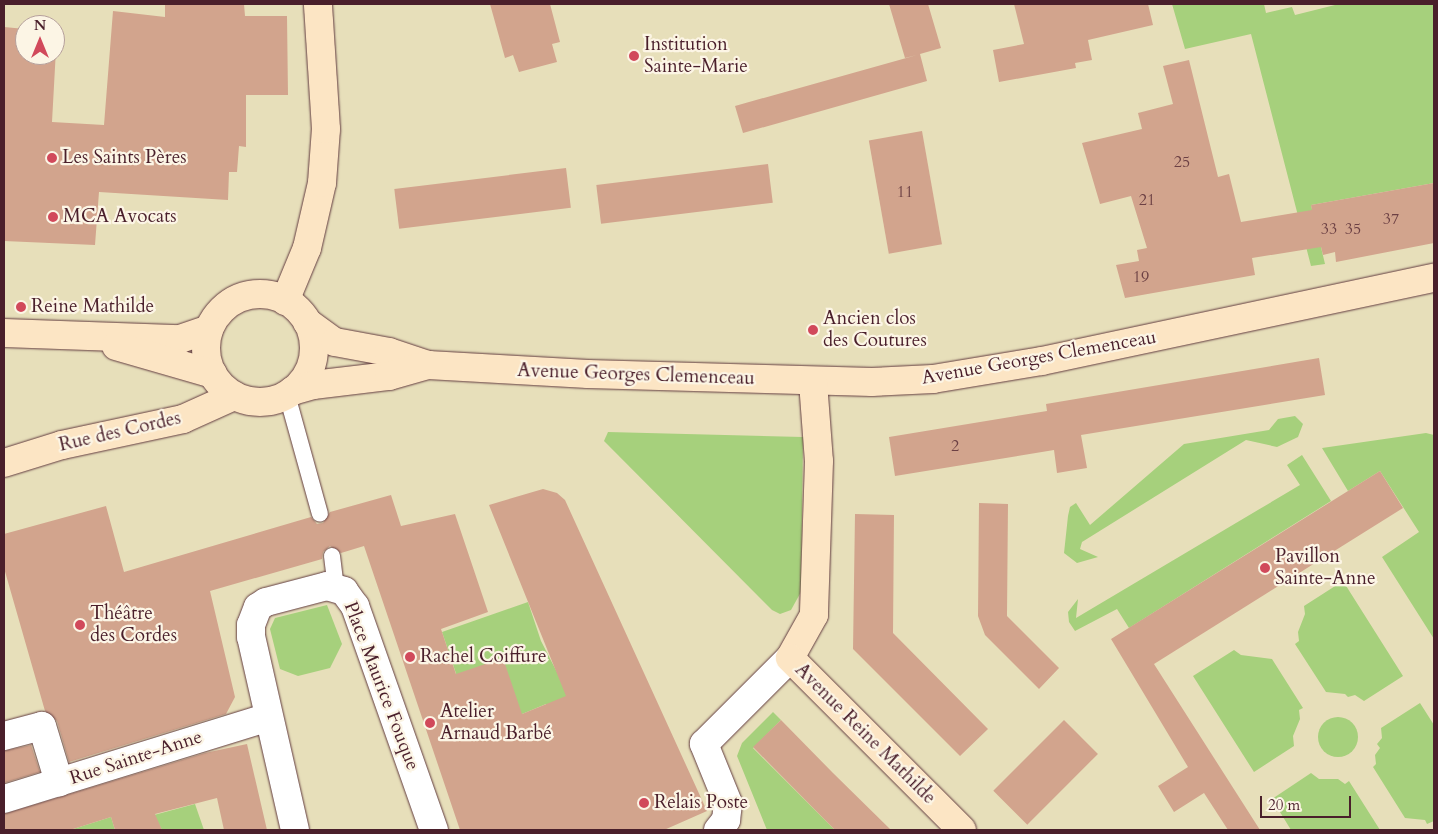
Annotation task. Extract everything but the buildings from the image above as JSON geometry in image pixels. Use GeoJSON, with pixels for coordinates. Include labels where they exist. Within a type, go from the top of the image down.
{"type":"FeatureCollection","features":[{"type":"Feature","properties":{"kind":"main road"},"geometry":{"type":"LineString","coordinates":[[285,301],[308,248],[322,182],[326,130],[318,4]]}},
{"type":"Feature","properties":{"kind":"main road","name":"Avenue Georges Clemenceau"},"geometry":{"type":"LineString","coordinates":[[428,365],[813,382],[933,379],[1042,361],[1434,278]]}},
{"type":"Feature","properties":{"kind":"main road"},"geometry":{"type":"LineString","coordinates":[[255,294],[285,301],[307,322],[335,342],[389,352],[428,365],[389,376],[314,385],[264,402],[234,396],[212,374],[207,360],[209,329],[227,305],[240,298],[255,294]]}},
{"type":"Feature","properties":{"kind":"main road"},"geometry":{"type":"LineString","coordinates":[[289,393],[303,380],[314,351],[307,322]]}},
{"type":"Feature","properties":{"kind":"main road"},"geometry":{"type":"LineString","coordinates":[[4,333],[86,337],[180,338],[209,329]]}},
{"type":"Feature","properties":{"kind":"main road"},"geometry":{"type":"LineString","coordinates":[[86,337],[212,374]]}},
{"type":"Feature","properties":{"kind":"main road"},"geometry":{"type":"LineString","coordinates":[[790,658],[814,615],[820,461],[813,382]]}},
{"type":"Feature","properties":{"kind":"main road","name":"Rue des Cordes"},"geometry":{"type":"LineString","coordinates":[[4,463],[62,445],[183,419],[234,396]]}},
{"type":"Feature","properties":{"kind":"main road","name":"Avenue Reine Mathilde"},"geometry":{"type":"LineString","coordinates":[[790,658],[962,830]]}},
{"type":"Feature","properties":{"kind":"street","name":"Place Maurice Fouque"},"geometry":{"type":"LineString","coordinates":[[296,830],[251,637],[253,615],[258,607],[282,596],[316,587],[336,587],[344,591],[355,606],[434,830]]}},
{"type":"Feature","properties":{"kind":"street"},"geometry":{"type":"LineString","coordinates":[[718,830],[726,820],[728,803],[704,744],[790,658]]}},
{"type":"Feature","properties":{"kind":"street","name":"Rue Sainte-Anne"},"geometry":{"type":"LineString","coordinates":[[4,799],[269,717]]}},
{"type":"Feature","properties":{"kind":"street"},"geometry":{"type":"LineString","coordinates":[[4,736],[42,726],[60,782]]}},
{"type":"Feature","properties":{"kind":"lane"},"geometry":{"type":"LineString","coordinates":[[289,393],[320,514]]}},
{"type":"Feature","properties":{"kind":"lane"},"geometry":{"type":"LineString","coordinates":[[332,556],[336,587]]}},
{"type":"Feature","properties":{"kind":"green space"},"geometry":{"type":"Polygon","coordinates":[[[1172,4],[1264,4],[1266,13],[1292,7],[1295,15],[1339,4],[1434,4],[1434,183],[1311,205],[1325,264],[1311,266],[1251,34],[1185,49],[1172,4]]]}},
{"type":"Feature","properties":{"kind":"green space"},"geometry":{"type":"Polygon","coordinates":[[[1295,416],[1303,424],[1298,437],[1277,447],[1246,440],[1082,542],[1080,549],[1098,557],[1077,563],[1064,553],[1070,507],[1076,503],[1090,525],[1184,444],[1269,430],[1278,419],[1295,416]]]}},
{"type":"Feature","properties":{"kind":"green space"},"geometry":{"type":"Polygon","coordinates":[[[608,432],[803,437],[801,592],[791,610],[780,614],[772,610],[604,441],[608,432]]]}},
{"type":"Feature","properties":{"kind":"green space"},"geometry":{"type":"Polygon","coordinates":[[[1426,433],[1434,435],[1434,639],[1382,557],[1419,532],[1380,471],[1348,491],[1322,448],[1426,433]]]}},
{"type":"Feature","properties":{"kind":"green space"},"geometry":{"type":"Polygon","coordinates":[[[1302,455],[1331,501],[1129,628],[1117,609],[1075,631],[1069,622],[1068,612],[1078,599],[1076,618],[1300,485],[1287,465],[1302,455]]]}},
{"type":"Feature","properties":{"kind":"green space"},"geometry":{"type":"Polygon","coordinates":[[[1343,581],[1403,676],[1364,701],[1355,695],[1348,697],[1345,694],[1326,692],[1295,644],[1299,641],[1298,632],[1305,614],[1304,606],[1343,581]]]}},
{"type":"Feature","properties":{"kind":"green space"},"geometry":{"type":"Polygon","coordinates":[[[528,602],[541,641],[578,713],[489,771],[442,632],[528,602]],[[546,704],[522,714],[509,716],[554,723],[546,704]]]}},
{"type":"Feature","properties":{"kind":"green space"},"geometry":{"type":"Polygon","coordinates":[[[327,605],[342,644],[330,668],[298,676],[280,669],[270,629],[275,618],[327,605]]]}},
{"type":"Feature","properties":{"kind":"green space"},"geometry":{"type":"Polygon","coordinates":[[[1234,650],[1241,655],[1272,659],[1303,708],[1299,710],[1300,719],[1293,736],[1294,746],[1254,772],[1193,676],[1234,650]]]}},
{"type":"Feature","properties":{"kind":"green space"},"geometry":{"type":"Polygon","coordinates":[[[1420,703],[1434,725],[1434,821],[1427,824],[1425,820],[1405,818],[1373,767],[1376,764],[1375,755],[1380,748],[1377,744],[1382,738],[1381,728],[1420,703]]]}},
{"type":"Feature","properties":{"kind":"green space"},"geometry":{"type":"Polygon","coordinates":[[[773,712],[781,720],[753,748],[835,830],[767,830],[737,756],[742,743],[773,712]]]}},
{"type":"Feature","properties":{"kind":"green space"},"geometry":{"type":"Polygon","coordinates":[[[1342,717],[1349,720],[1355,726],[1358,737],[1357,745],[1349,754],[1342,757],[1334,757],[1327,754],[1319,745],[1318,733],[1321,726],[1330,718],[1342,717]]]}},
{"type":"Feature","properties":{"kind":"green space"},"geometry":{"type":"Polygon","coordinates":[[[1311,773],[1319,779],[1338,779],[1345,784],[1349,781],[1380,830],[1291,830],[1272,799],[1311,773]]]}},
{"type":"Feature","properties":{"kind":"green space"},"geometry":{"type":"Polygon","coordinates":[[[195,804],[204,830],[162,830],[154,815],[195,804]]]}},
{"type":"Feature","properties":{"kind":"green space"},"geometry":{"type":"Polygon","coordinates":[[[111,817],[115,830],[70,830],[111,817]]]}},
{"type":"Feature","properties":{"kind":"place","name":"Institution Sainte-Marie"},"geometry":{"type":"Point","coordinates":[634,56]}},
{"type":"Feature","properties":{"kind":"place","name":"Les Saints Pères"},"geometry":{"type":"Point","coordinates":[52,158]}},
{"type":"Feature","properties":{"kind":"place","name":"MCA Avocats"},"geometry":{"type":"Point","coordinates":[53,217]}},
{"type":"Feature","properties":{"kind":"place","name":"Reine Mathilde"},"geometry":{"type":"Point","coordinates":[21,307]}},
{"type":"Feature","properties":{"kind":"place","name":"Ancien clos des Coutures"},"geometry":{"type":"Point","coordinates":[813,330]}},
{"type":"Feature","properties":{"kind":"place","name":"Pavillon Sainte-Anne"},"geometry":{"type":"Point","coordinates":[1265,568]}},
{"type":"Feature","properties":{"kind":"place","name":"Théâtre des Cordes"},"geometry":{"type":"Point","coordinates":[80,625]}},
{"type":"Feature","properties":{"kind":"place","name":"Rachel Coiffure"},"geometry":{"type":"Point","coordinates":[410,657]}},
{"type":"Feature","properties":{"kind":"place","name":"Atelier Arnaud Barbé"},"geometry":{"type":"Point","coordinates":[430,723]}},
{"type":"Feature","properties":{"kind":"place","name":"Relais Poste"},"geometry":{"type":"Point","coordinates":[644,803]}}]}
